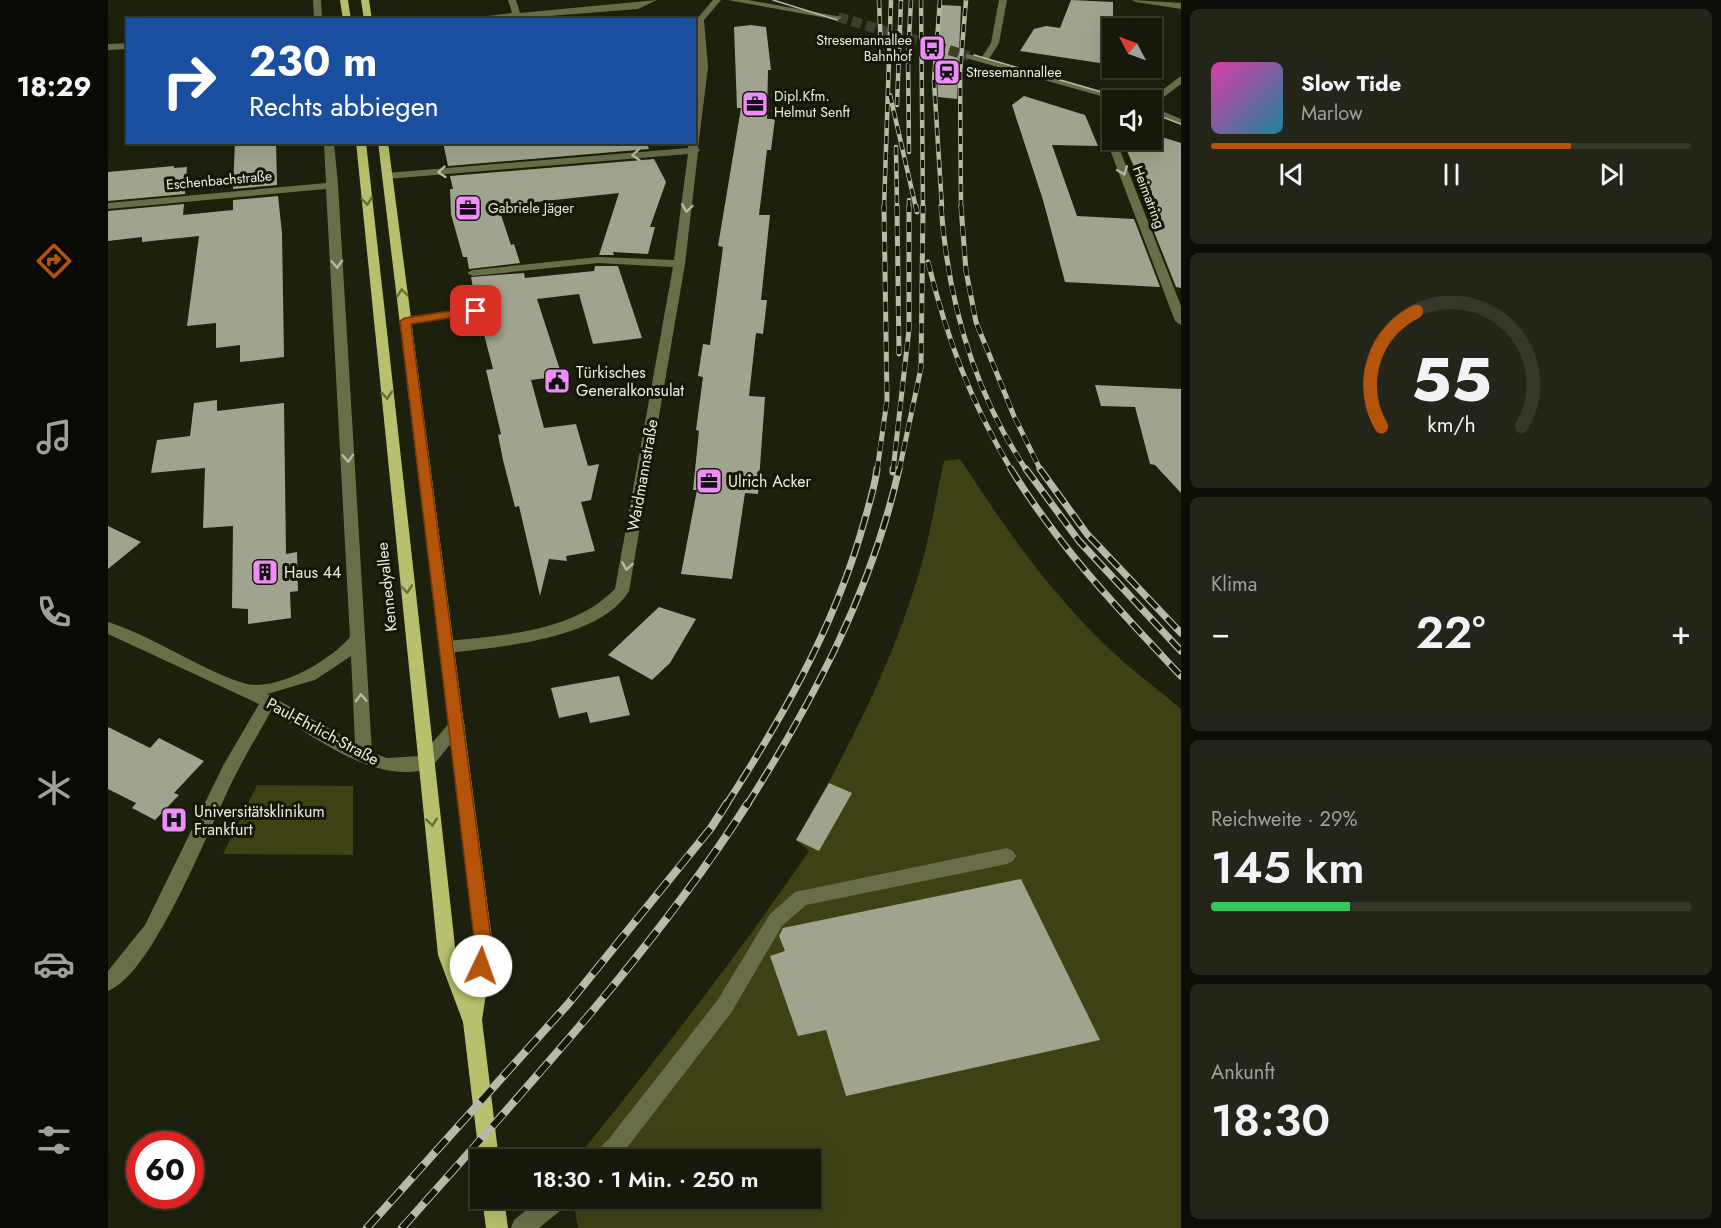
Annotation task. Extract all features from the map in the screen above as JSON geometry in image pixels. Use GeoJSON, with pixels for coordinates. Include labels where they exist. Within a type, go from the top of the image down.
{"type":"FeatureCollection","features":[{"type":"Feature","properties":{"kind":"main road"},"geometry":{"type":"LineString","coordinates":[[344,0],[347,18]]}},
{"type":"Feature","properties":{"kind":"main road"},"geometry":{"type":"LineString","coordinates":[[365,0],[368,18]]}},
{"type":"Feature","properties":{"kind":"main road","name":"Kennedyallee"},"geometry":{"type":"LineString","coordinates":[[361,144],[447,955],[472,1022],[488,1149]]}},
{"type":"Feature","properties":{"kind":"main road","name":"Kennedyallee"},"geometry":{"type":"LineString","coordinates":[[383,144],[484,947],[472,1022]]}},
{"type":"Feature","properties":{"kind":"main road"},"geometry":{"type":"LineString","coordinates":[[494,1209],[497,1228]]}},
{"type":"Feature","properties":{"kind":"street"},"geometry":{"type":"LineString","coordinates":[[317,0],[318,18]]}},
{"type":"Feature","properties":{"kind":"street"},"geometry":{"type":"LineString","coordinates":[[512,0],[517,15]]}},
{"type":"Feature","properties":{"kind":"street"},"geometry":{"type":"LineString","coordinates":[[483,18],[638,6],[653,0]]}},
{"type":"Feature","properties":{"kind":"street","name":"Waidmannstraße"},"geometry":{"type":"LineString","coordinates":[[696,140],[703,67],[700,20],[717,0]]}},
{"type":"Feature","properties":{"kind":"street"},"geometry":{"type":"LineString","coordinates":[[732,0],[838,17],[791,0]]}},
{"type":"Feature","properties":{"kind":"street"},"geometry":{"type":"LineString","coordinates":[[984,60],[995,43],[1003,0]]}},
{"type":"Feature","properties":{"kind":"street"},"geometry":{"type":"LineString","coordinates":[[1136,0],[1181,6]]}},
{"type":"Feature","properties":{"kind":"street"},"geometry":{"type":"LineString","coordinates":[[108,47],[126,46]]}},
{"type":"Feature","properties":{"kind":"street"},"geometry":{"type":"LineString","coordinates":[[969,56],[1102,94]]}},
{"type":"Feature","properties":{"kind":"street"},"geometry":{"type":"LineString","coordinates":[[1162,95],[1181,79]]}},
{"type":"Feature","properties":{"kind":"street"},"geometry":{"type":"LineString","coordinates":[[1162,114],[1181,122]]}},
{"type":"Feature","properties":{"kind":"street","name":"Kennedyallee"},"geometry":{"type":"LineString","coordinates":[[329,144],[359,636],[364,756]]}},
{"type":"Feature","properties":{"kind":"street","name":"Waidmannstraße"},"geometry":{"type":"LineString","coordinates":[[447,647],[566,625],[601,610],[616,600],[622,591],[679,264],[696,144]]}},
{"type":"Feature","properties":{"kind":"street"},"geometry":{"type":"LineString","coordinates":[[387,176],[695,150]]}},
{"type":"Feature","properties":{"kind":"street","name":"Heimatring"},"geometry":{"type":"LineString","coordinates":[[1115,150],[1181,321]]}},
{"type":"Feature","properties":{"kind":"street","name":"Eschenbachstraße"},"geometry":{"type":"LineString","coordinates":[[108,206],[333,185]]}},
{"type":"Feature","properties":{"kind":"street"},"geometry":{"type":"LineString","coordinates":[[473,273],[598,260],[679,264]]}},
{"type":"Feature","properties":{"kind":"street"},"geometry":{"type":"LineString","coordinates":[[405,321],[476,311]]}},
{"type":"Feature","properties":{"kind":"street","name":"Paul-Ehrlich-Straße"},"geometry":{"type":"LineString","coordinates":[[108,628],[246,690],[364,756],[383,764],[425,763]]}},
{"type":"Feature","properties":{"kind":"street","name":"Paul-Ehrlich-Straße"},"geometry":{"type":"LineString","coordinates":[[246,690],[267,689],[312,675],[334,662],[359,636]]}},
{"type":"Feature","properties":{"kind":"street"},"geometry":{"type":"LineString","coordinates":[[108,982],[113,979],[152,931],[230,769],[268,702]]}},
{"type":"Feature","properties":{"kind":"street"},"geometry":{"type":"LineString","coordinates":[[425,763],[457,726]]}},
{"type":"Feature","properties":{"kind":"street"},"geometry":{"type":"LineString","coordinates":[[613,1149],[723,1007],[776,920],[801,898],[1006,856]]}},
{"type":"Feature","properties":{"kind":"street"},"geometry":{"type":"LineString","coordinates":[[522,1228],[545,1209]]}},
{"type":"Feature","properties":{"kind":"green space"},"geometry":{"type":"Polygon","coordinates":[[[960,459],[1024,552],[1059,596],[1117,656],[1181,709],[1181,1228],[578,1228],[575,1209],[821,1209],[821,1149],[584,1149],[696,1008],[809,851],[796,840],[852,737],[900,630],[930,532],[944,461],[960,459]]]}},
{"type":"Feature","properties":{"kind":"green space"},"geometry":{"type":"Polygon","coordinates":[[[257,785],[353,786],[353,855],[223,854],[257,785]]]}},
{"type":"Feature","properties":{"kind":"building"},"geometry":{"type":"Polygon","coordinates":[[[1071,0],[1113,2],[1113,18],[1102,18],[1102,63],[1020,51],[1034,29],[1046,26],[1060,28],[1071,0]]]}},
{"type":"Feature","properties":{"kind":"building"},"geometry":{"type":"Polygon","coordinates":[[[941,5],[961,6],[957,99],[938,97],[936,49],[941,5]]]}},
{"type":"Feature","properties":{"kind":"building"},"geometry":{"type":"Polygon","coordinates":[[[751,25],[766,27],[771,70],[768,70],[767,119],[775,119],[771,150],[767,150],[759,215],[770,215],[761,300],[767,300],[763,334],[756,333],[749,396],[765,397],[758,494],[745,493],[732,579],[681,574],[697,490],[693,490],[699,431],[696,430],[703,377],[698,376],[703,344],[710,345],[723,247],[718,246],[741,108],[737,108],[734,27],[751,25]]]}},
{"type":"Feature","properties":{"kind":"building"},"geometry":{"type":"Polygon","coordinates":[[[1024,96],[1085,115],[1098,146],[1052,145],[1077,216],[1134,219],[1160,287],[1065,282],[1043,200],[1012,105],[1024,96]]]}},
{"type":"Feature","properties":{"kind":"building"},"geometry":{"type":"Polygon","coordinates":[[[1162,137],[1181,143],[1181,288],[1176,287],[1149,219],[1158,220],[1126,150],[1162,150],[1162,137]]]}},
{"type":"Feature","properties":{"kind":"building"},"geometry":{"type":"Polygon","coordinates":[[[235,144],[276,144],[277,185],[233,189],[235,144]]]}},
{"type":"Feature","properties":{"kind":"building"},"geometry":{"type":"Polygon","coordinates":[[[443,144],[647,144],[649,149],[448,166],[443,144]]]}},
{"type":"Feature","properties":{"kind":"building"},"geometry":{"type":"Polygon","coordinates":[[[654,159],[666,182],[650,227],[655,227],[648,254],[613,252],[614,255],[599,255],[619,193],[498,206],[511,245],[514,244],[520,263],[469,269],[467,257],[463,257],[451,214],[450,189],[453,189],[450,176],[654,159]]]}},
{"type":"Feature","properties":{"kind":"building"},"geometry":{"type":"Polygon","coordinates":[[[174,166],[174,168],[187,167],[185,194],[108,201],[108,172],[174,166]]]}},
{"type":"Feature","properties":{"kind":"building"},"geometry":{"type":"Polygon","coordinates":[[[278,196],[282,233],[284,357],[240,362],[240,345],[216,348],[216,323],[187,326],[199,236],[142,242],[142,237],[108,241],[108,211],[184,204],[183,215],[233,210],[233,200],[278,196]]]}},
{"type":"Feature","properties":{"kind":"building"},"geometry":{"type":"Polygon","coordinates":[[[595,266],[618,266],[642,338],[593,344],[579,294],[537,299],[562,376],[531,380],[544,428],[576,424],[588,466],[599,464],[591,500],[581,502],[595,551],[566,556],[567,561],[549,559],[540,596],[519,506],[515,507],[503,460],[498,435],[501,434],[486,370],[493,369],[479,315],[482,314],[482,309],[476,305],[471,277],[524,273],[525,278],[594,271],[595,266]]]}},
{"type":"Feature","properties":{"kind":"building"},"geometry":{"type":"Polygon","coordinates":[[[1095,385],[1181,389],[1181,493],[1155,465],[1150,464],[1135,407],[1101,406],[1095,385]]]}},
{"type":"Feature","properties":{"kind":"building"},"geometry":{"type":"Polygon","coordinates":[[[217,400],[217,411],[284,403],[286,554],[297,552],[298,591],[290,592],[291,618],[248,624],[248,609],[232,608],[233,526],[203,528],[205,468],[151,473],[157,440],[190,436],[194,403],[217,400]]]}},
{"type":"Feature","properties":{"kind":"building"},"geometry":{"type":"Polygon","coordinates":[[[108,526],[141,542],[108,569],[108,526]]]}},
{"type":"Feature","properties":{"kind":"building"},"geometry":{"type":"Polygon","coordinates":[[[659,607],[696,619],[670,663],[652,680],[608,655],[659,607]]]}},
{"type":"Feature","properties":{"kind":"building"},"geometry":{"type":"Polygon","coordinates":[[[619,676],[630,715],[590,723],[587,712],[559,718],[551,688],[619,676]]]}},
{"type":"Feature","properties":{"kind":"building"},"geometry":{"type":"Polygon","coordinates":[[[108,727],[150,748],[159,738],[204,761],[174,793],[179,795],[155,820],[132,808],[136,803],[108,789],[108,727]]]}},
{"type":"Feature","properties":{"kind":"building"},"geometry":{"type":"Polygon","coordinates":[[[829,783],[852,793],[819,851],[796,840],[829,783]]]}},
{"type":"Feature","properties":{"kind":"building"},"geometry":{"type":"Polygon","coordinates":[[[1021,879],[1100,1040],[846,1096],[826,1030],[798,1036],[770,956],[785,951],[779,936],[783,928],[1021,879]]]}},
{"type":"Feature","properties":{"kind":"tunnel"},"geometry":{"type":"LineString","coordinates":[[838,17],[969,56]]}},
{"type":"Feature","properties":{"kind":"tram line"},"geometry":{"type":"LineString","coordinates":[[773,0],[837,20]]}},
{"type":"Feature","properties":{"kind":"tram line"},"geometry":{"type":"LineString","coordinates":[[974,55],[1102,92]]}},
{"type":"Feature","properties":{"kind":"tram line"},"geometry":{"type":"LineString","coordinates":[[1162,117],[1181,124]]}},
{"type":"Feature","properties":{"kind":"railway"},"geometry":{"type":"LineString","coordinates":[[879,0],[881,51]]}},
{"type":"Feature","properties":{"kind":"railway"},"geometry":{"type":"LineString","coordinates":[[884,207],[891,0]]}},
{"type":"Feature","properties":{"kind":"railway"},"geometry":{"type":"LineString","coordinates":[[897,105],[901,0]]}},
{"type":"Feature","properties":{"kind":"railway"},"geometry":{"type":"LineString","coordinates":[[909,152],[908,57],[911,0]]}},
{"type":"Feature","properties":{"kind":"railway"},"geometry":{"type":"LineString","coordinates":[[921,0],[923,207]]}},
{"type":"Feature","properties":{"kind":"railway"},"geometry":{"type":"LineString","coordinates":[[940,0],[934,81],[942,208]]}},
{"type":"Feature","properties":{"kind":"railway"},"geometry":{"type":"LineString","coordinates":[[961,208],[960,72],[966,0]]}},
{"type":"Feature","properties":{"kind":"railway"},"geometry":{"type":"LineString","coordinates":[[890,95],[916,208]]}},
{"type":"Feature","properties":{"kind":"railway"},"geometry":{"type":"LineString","coordinates":[[896,147],[897,208]]}},
{"type":"Feature","properties":{"kind":"railway"},"geometry":{"type":"LineString","coordinates":[[893,471],[909,329],[909,200]]}},
{"type":"Feature","properties":{"kind":"railway"},"geometry":{"type":"LineString","coordinates":[[897,206],[899,354]]}},
{"type":"Feature","properties":{"kind":"railway"},"geometry":{"type":"LineString","coordinates":[[916,206],[917,212]]}},
{"type":"Feature","properties":{"kind":"railway"},"geometry":{"type":"LineString","coordinates":[[941,206],[950,276],[966,344],[992,409],[1027,471]]}},
{"type":"Feature","properties":{"kind":"railway"},"geometry":{"type":"LineString","coordinates":[[961,206],[966,271],[976,322],[1014,416],[1040,469]]}},
{"type":"Feature","properties":{"kind":"railway"},"geometry":{"type":"LineString","coordinates":[[877,471],[887,400],[884,207]]}},
{"type":"Feature","properties":{"kind":"railway"},"geometry":{"type":"LineString","coordinates":[[899,471],[921,368],[923,207]]}},
{"type":"Feature","properties":{"kind":"railway"},"geometry":{"type":"LineString","coordinates":[[928,262],[943,318],[972,395],[1012,471]]}},
{"type":"Feature","properties":{"kind":"railway"},"geometry":{"type":"LineString","coordinates":[[726,805],[785,708],[835,607],[860,536],[877,469]]}},
{"type":"Feature","properties":{"kind":"railway"},"geometry":{"type":"LineString","coordinates":[[747,805],[795,726],[838,643],[873,558],[899,469]]}},
{"type":"Feature","properties":{"kind":"railway"},"geometry":{"type":"LineString","coordinates":[[1011,469],[1069,551],[1181,676]]}},
{"type":"Feature","properties":{"kind":"railway"},"geometry":{"type":"LineString","coordinates":[[1026,469],[1079,541],[1181,651]]}},
{"type":"Feature","properties":{"kind":"railway"},"geometry":{"type":"LineString","coordinates":[[1040,469],[1087,534],[1181,633]]}},
{"type":"Feature","properties":{"kind":"railway"},"geometry":{"type":"LineString","coordinates":[[367,1228],[569,1003],[711,828],[727,803]]}},
{"type":"Feature","properties":{"kind":"railway"},"geometry":{"type":"LineString","coordinates":[[402,1228],[627,969],[710,860],[748,803]]}},
{"type":"Feature","properties":{"kind":"place","name":"Stresemannallee Bahnhof"},"geometry":{"type":"Point","coordinates":[932,48]}},
{"type":"Feature","properties":{"kind":"place","name":"Stresemannallee"},"geometry":{"type":"Point","coordinates":[947,72]}},
{"type":"Feature","properties":{"kind":"place","name":"Dipl.Kfm. Helmut Senft"},"geometry":{"type":"Point","coordinates":[755,104]}},
{"type":"Feature","properties":{"kind":"place","name":"Gabriele Jäger"},"geometry":{"type":"Point","coordinates":[468,208]}},
{"type":"Feature","properties":{"kind":"place","name":"Türkisches Generalkonsulat"},"geometry":{"type":"Point","coordinates":[557,381]}},
{"type":"Feature","properties":{"kind":"place","name":"Ulrich Acker"},"geometry":{"type":"Point","coordinates":[709,481]}},
{"type":"Feature","properties":{"kind":"place","name":"Haus 44"},"geometry":{"type":"Point","coordinates":[265,572]}},
{"type":"Feature","properties":{"kind":"place","name":"Universitätsklinikum Frankfurt"},"geometry":{"type":"Point","coordinates":[174,820]}},
{"type":"Feature","properties":{"kind":"route"},"geometry":{"type":"LineString","coordinates":[[476,311],[405,321],[484,947],[481,966]]}}]}
